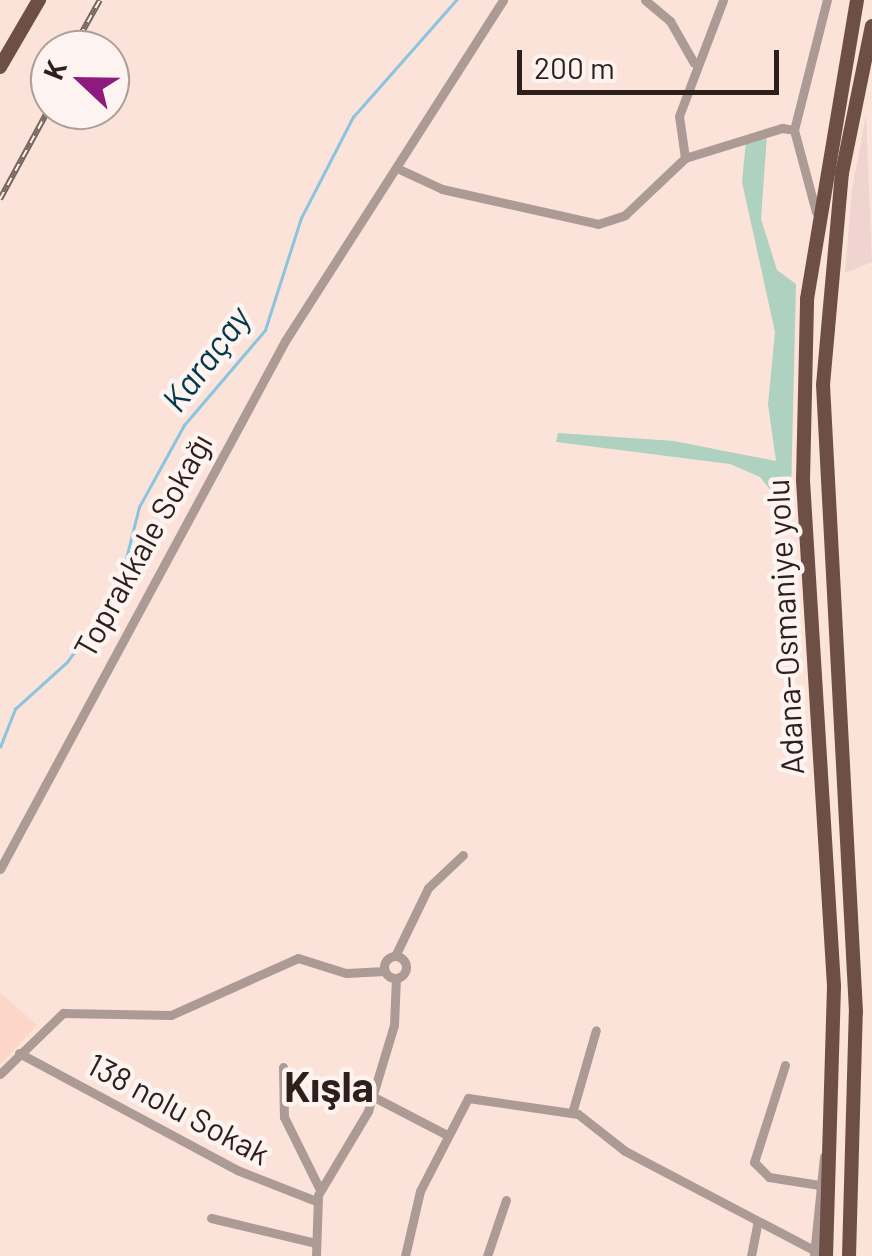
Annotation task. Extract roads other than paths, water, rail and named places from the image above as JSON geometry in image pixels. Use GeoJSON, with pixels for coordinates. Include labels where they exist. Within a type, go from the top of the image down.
{"type":"FeatureCollection","features":[{"type":"Feature","properties":{"kind":"highway"},"geometry":{"type":"LineString","coordinates":[[0,56],[36,0]]}},
{"type":"Feature","properties":{"kind":"highway"},"geometry":{"type":"LineString","coordinates":[[0,67],[36,0]]}},
{"type":"Feature","properties":{"kind":"highway","name":"Adana-Osmaniye yolu"},"geometry":{"type":"LineString","coordinates":[[820,1255],[832,1130],[834,986],[804,480],[816,212],[857,0]]}},
{"type":"Feature","properties":{"kind":"highway","name":"Adana-Osmaniye yolu"},"geometry":{"type":"LineString","coordinates":[[849,1256],[856,1012],[822,385],[842,173],[872,26]]}},
{"type":"Feature","properties":{"kind":"street","name":"Toprakkale Sokağı"},"geometry":{"type":"LineString","coordinates":[[0,868],[276,358],[503,0]]}},
{"type":"Feature","properties":{"kind":"street"},"geometry":{"type":"LineString","coordinates":[[645,0],[670,20],[694,62]]}},
{"type":"Feature","properties":{"kind":"street"},"geometry":{"type":"LineString","coordinates":[[685,158],[676,128],[694,62],[723,0]]}},
{"type":"Feature","properties":{"kind":"street"},"geometry":{"type":"LineString","coordinates":[[816,212],[794,130],[826,0]]}},
{"type":"Feature","properties":{"kind":"street"},"geometry":{"type":"LineString","coordinates":[[399,169],[442,189],[598,224],[625,214],[685,158],[794,130]]}},
{"type":"Feature","properties":{"kind":"street"},"geometry":{"type":"LineString","coordinates":[[385,971],[428,888],[463,855]]}},
{"type":"Feature","properties":{"kind":"street"},"geometry":{"type":"LineString","coordinates":[[316,1256],[318,1196],[372,1096],[394,1025],[396,978],[406,964],[395,956]]}},
{"type":"Feature","properties":{"kind":"street"},"geometry":{"type":"LineString","coordinates":[[0,1074],[63,1013],[171,1015],[289,959],[385,971],[396,978]]}},
{"type":"Feature","properties":{"kind":"street"},"geometry":{"type":"LineString","coordinates":[[572,1113],[596,1030]]}},
{"type":"Feature","properties":{"kind":"street","name":"138 nolu Sokak"},"geometry":{"type":"LineString","coordinates":[[20,1053],[237,1170],[318,1196]]}},
{"type":"Feature","properties":{"kind":"street"},"geometry":{"type":"LineString","coordinates":[[785,1064],[754,1162],[769,1177],[818,1186]]}},
{"type":"Feature","properties":{"kind":"street"},"geometry":{"type":"LineString","coordinates":[[284,1067],[287,1127],[318,1196]]}},
{"type":"Feature","properties":{"kind":"street"},"geometry":{"type":"LineString","coordinates":[[372,1096],[446,1134]]}},
{"type":"Feature","properties":{"kind":"street"},"geometry":{"type":"LineString","coordinates":[[404,1256],[446,1134],[468,1098],[572,1113],[756,1224],[820,1255],[818,1186],[832,1130]]}},
{"type":"Feature","properties":{"kind":"street"},"geometry":{"type":"LineString","coordinates":[[487,1256],[506,1200]]}},
{"type":"Feature","properties":{"kind":"street"},"geometry":{"type":"LineString","coordinates":[[212,1218],[315,1243]]}},
{"type":"Feature","properties":{"kind":"street"},"geometry":{"type":"LineString","coordinates":[[752,1256],[756,1224]]}},
{"type":"Feature","properties":{"kind":"waterway","name":"Karaçay"},"geometry":{"type":"LineString","coordinates":[[0,747],[15,709],[67,662],[117,594],[139,507],[184,425],[265,330],[301,218],[353,117],[456,0]]}},
{"type":"Feature","properties":{"kind":"railway"},"geometry":{"type":"LineString","coordinates":[[83,30],[100,0]]}},
{"type":"Feature","properties":{"kind":"railway"},"geometry":{"type":"LineString","coordinates":[[0,199],[38,130]]}},
{"type":"Feature","properties":{"kind":"district","name":"Kışla"},"geometry":{"type":"Point","coordinates":[329,1085]}}]}
